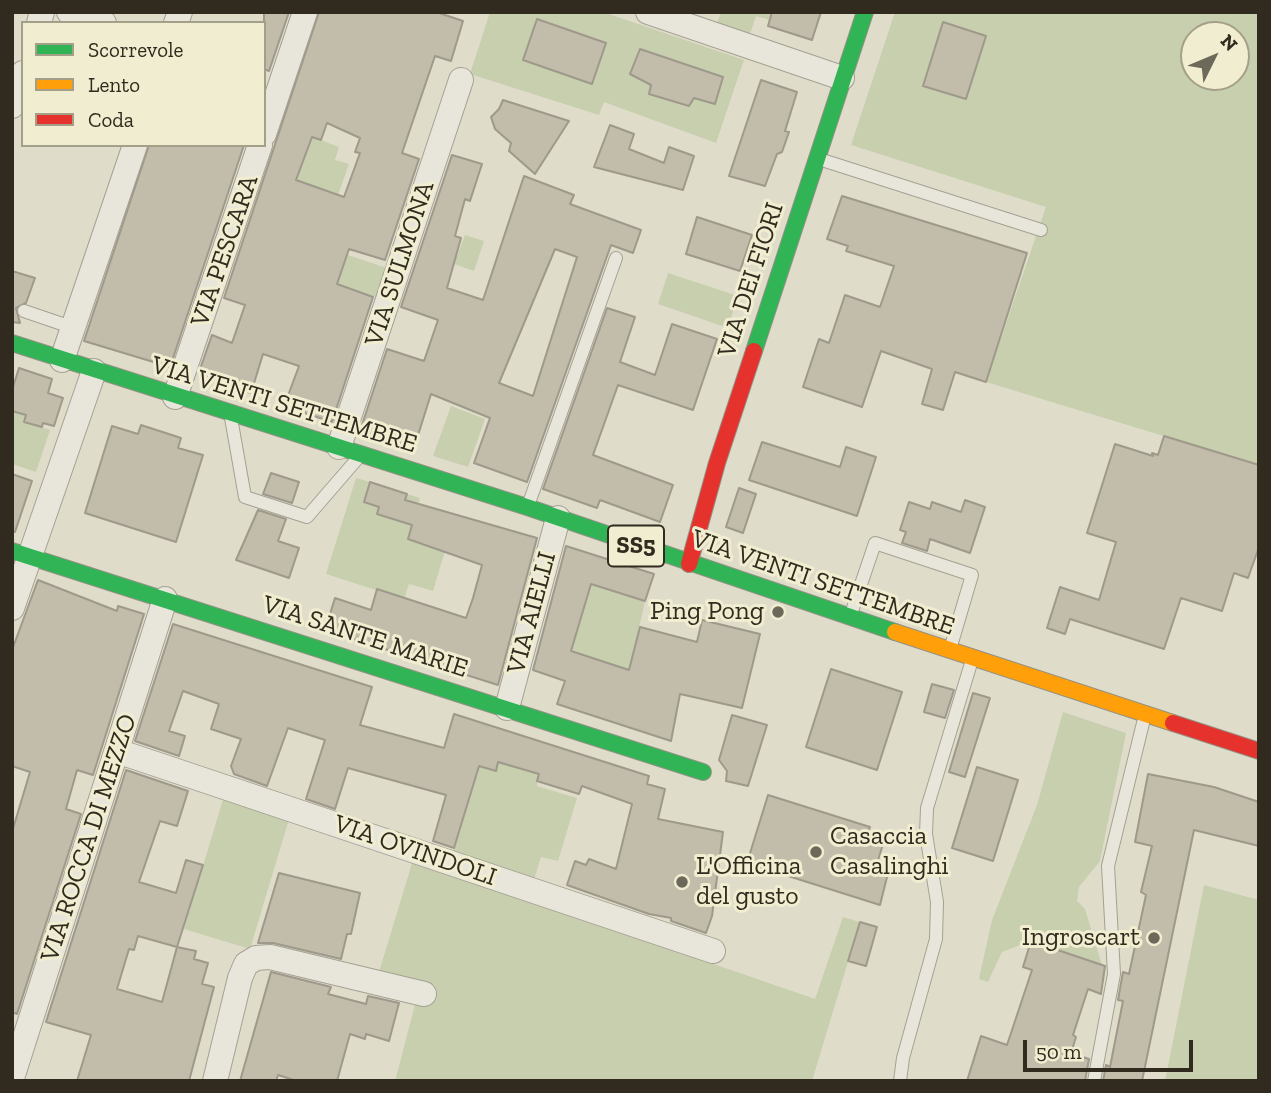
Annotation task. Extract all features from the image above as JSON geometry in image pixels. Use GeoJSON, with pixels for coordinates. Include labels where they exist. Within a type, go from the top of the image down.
{"type":"FeatureCollection","features":[{"type":"Feature","properties":{"kind":"main road","name":"VIA DEI FIORI"},"geometry":{"type":"LineString","coordinates":[[689,564],[717,463],[865,12]]}},
{"type":"Feature","properties":{"kind":"main road","name":"VIA VENTI SETTEMBRE"},"geometry":{"type":"LineString","coordinates":[[12,343],[527,507],[949,652],[1259,751]]}},
{"type":"Feature","properties":{"kind":"main road","name":"VIA SANTE MARIE"},"geometry":{"type":"LineString","coordinates":[[21,554],[703,772]]}},
{"type":"Feature","properties":{"kind":"street"},"geometry":{"type":"LineString","coordinates":[[69,12],[98,21]]}},
{"type":"Feature","properties":{"kind":"street"},"geometry":{"type":"LineString","coordinates":[[266,128],[305,12]]}},
{"type":"Feature","properties":{"kind":"street"},"geometry":{"type":"LineString","coordinates":[[648,12],[842,78]]}},
{"type":"Feature","properties":{"kind":"street"},"geometry":{"type":"LineString","coordinates":[[12,106],[21,79]]}},
{"type":"Feature","properties":{"kind":"street","name":"VIA SULMONA"},"geometry":{"type":"LineString","coordinates":[[350,451],[461,80]]}},
{"type":"Feature","properties":{"kind":"street"},"geometry":{"type":"LineString","coordinates":[[62,360],[134,147]]}},
{"type":"Feature","properties":{"kind":"street","name":"VIA PESCARA"},"geometry":{"type":"LineString","coordinates":[[176,397],[259,147]]}},
{"type":"Feature","properties":{"kind":"street"},"geometry":{"type":"LineString","coordinates":[[12,608],[21,554],[94,371]]}},
{"type":"Feature","properties":{"kind":"street","name":"VIA AIELLI"},"geometry":{"type":"LineString","coordinates":[[507,708],[558,518]]}},
{"type":"Feature","properties":{"kind":"street","name":"VIA ROCCA DI MEZZO"},"geometry":{"type":"LineString","coordinates":[[12,1078],[164,599]]}},
{"type":"Feature","properties":{"kind":"street","name":"VIA OVINDOLI"},"geometry":{"type":"LineString","coordinates":[[117,751],[713,951]]}},
{"type":"Feature","properties":{"kind":"street"},"geometry":{"type":"LineString","coordinates":[[215,1081],[240,978],[246,964],[256,958],[270,957],[424,994]]}},
{"type":"Feature","properties":{"kind":"lane"},"geometry":{"type":"LineString","coordinates":[[816,158],[1041,230]]}},
{"type":"Feature","properties":{"kind":"lane"},"geometry":{"type":"LineString","coordinates":[[527,507],[616,258]]}},
{"type":"Feature","properties":{"kind":"lane"},"geometry":{"type":"LineString","coordinates":[[24,311],[74,328]]}},
{"type":"Feature","properties":{"kind":"lane"},"geometry":{"type":"LineString","coordinates":[[231,414],[245,497],[307,517],[350,451]]}},
{"type":"Feature","properties":{"kind":"lane"},"geometry":{"type":"LineString","coordinates":[[850,618],[875,543],[972,575],[949,652]]}},
{"type":"Feature","properties":{"kind":"lane"},"geometry":{"type":"LineString","coordinates":[[901,1081],[903,1058],[936,939],[937,902],[926,834],[926,808],[972,659]]}},
{"type":"Feature","properties":{"kind":"lane"},"geometry":{"type":"LineString","coordinates":[[1094,1081],[1114,974],[1108,866],[1145,715]]}},
{"type":"Feature","properties":{"kind":"green space"},"geometry":{"type":"Polygon","coordinates":[[[490,12],[603,12],[744,60],[716,143],[604,102],[599,115],[470,74],[490,12]]]}},
{"type":"Feature","properties":{"kind":"green space"},"geometry":{"type":"Polygon","coordinates":[[[721,12],[772,12],[770,20],[756,16],[750,34],[717,23],[721,12]]]}},
{"type":"Feature","properties":{"kind":"green space"},"geometry":{"type":"Polygon","coordinates":[[[895,12],[1259,12],[1259,465],[986,382],[1046,207],[851,145],[895,12]]]}},
{"type":"Feature","properties":{"kind":"green space"},"geometry":{"type":"Polygon","coordinates":[[[312,137],[339,147],[335,160],[349,164],[338,195],[320,188],[317,194],[293,186],[312,137]]]}},
{"type":"Feature","properties":{"kind":"green space"},"geometry":{"type":"Polygon","coordinates":[[[465,235],[484,241],[474,271],[454,264],[465,235]]]}},
{"type":"Feature","properties":{"kind":"green space"},"geometry":{"type":"Polygon","coordinates":[[[339,252],[387,268],[378,298],[329,281],[339,252]]]}},
{"type":"Feature","properties":{"kind":"green space"},"geometry":{"type":"Polygon","coordinates":[[[668,273],[738,296],[728,328],[658,304],[668,273]]]}},
{"type":"Feature","properties":{"kind":"green space"},"geometry":{"type":"Polygon","coordinates":[[[451,406],[485,419],[468,467],[433,456],[451,406]]]}},
{"type":"Feature","properties":{"kind":"green space"},"geometry":{"type":"Polygon","coordinates":[[[12,411],[26,415],[24,422],[50,430],[36,472],[12,464],[12,411]]]}},
{"type":"Feature","properties":{"kind":"green space"},"geometry":{"type":"Polygon","coordinates":[[[356,478],[370,482],[364,501],[379,507],[377,514],[398,521],[407,494],[420,498],[408,539],[445,551],[433,591],[409,584],[404,599],[326,574],[356,478]]]}},
{"type":"Feature","properties":{"kind":"green space"},"geometry":{"type":"Polygon","coordinates":[[[590,584],[645,601],[629,673],[559,648],[590,584]]]}},
{"type":"Feature","properties":{"kind":"green space"},"geometry":{"type":"Polygon","coordinates":[[[1063,712],[1126,733],[1100,861],[1079,887],[1077,901],[1085,909],[1102,965],[1031,941],[1002,952],[988,982],[979,979],[992,920],[1037,805],[1063,712]]]}},
{"type":"Feature","properties":{"kind":"green space"},"geometry":{"type":"Polygon","coordinates":[[[504,743],[528,771],[539,774],[537,786],[577,798],[558,861],[541,857],[534,880],[453,853],[479,766],[496,771],[504,743]]]}},
{"type":"Feature","properties":{"kind":"green space"},"geometry":{"type":"Polygon","coordinates":[[[224,796],[290,816],[250,949],[184,929],[224,796]]]}},
{"type":"Feature","properties":{"kind":"green space"},"geometry":{"type":"Polygon","coordinates":[[[413,860],[815,999],[843,917],[860,922],[812,1081],[395,1081],[416,1001],[432,1003],[435,985],[379,972],[413,860]]]}},
{"type":"Feature","properties":{"kind":"green space"},"geometry":{"type":"Polygon","coordinates":[[[1204,885],[1259,900],[1259,1081],[1165,1081],[1204,885]]]}},
{"type":"Feature","properties":{"kind":"building"},"geometry":{"type":"Polygon","coordinates":[[[264,12],[289,12],[269,71],[266,70],[264,12]]]}},
{"type":"Feature","properties":{"kind":"building"},"geometry":{"type":"Polygon","coordinates":[[[319,12],[436,12],[463,21],[451,61],[435,56],[402,153],[419,159],[385,260],[349,249],[337,284],[373,297],[332,422],[298,411],[300,406],[286,401],[299,366],[263,354],[251,393],[199,372],[212,335],[232,343],[245,305],[224,298],[319,12]],[[327,123],[321,140],[312,137],[296,180],[344,197],[360,153],[355,152],[360,138],[327,123]]]}},
{"type":"Feature","properties":{"kind":"building"},"geometry":{"type":"Polygon","coordinates":[[[772,12],[821,12],[812,40],[768,26],[772,12]]]}},
{"type":"Feature","properties":{"kind":"building"},"geometry":{"type":"Polygon","coordinates":[[[537,19],[606,43],[592,84],[523,60],[537,19]]]}},
{"type":"Feature","properties":{"kind":"building"},"geometry":{"type":"Polygon","coordinates":[[[943,22],[986,36],[966,99],[923,86],[943,22]]]}},
{"type":"Feature","properties":{"kind":"building"},"geometry":{"type":"Polygon","coordinates":[[[640,49],[723,77],[715,104],[694,98],[689,106],[649,94],[651,85],[630,74],[640,49]]]}},
{"type":"Feature","properties":{"kind":"building"},"geometry":{"type":"Polygon","coordinates":[[[761,80],[797,92],[785,131],[789,132],[765,186],[729,176],[761,80]]]}},
{"type":"Feature","properties":{"kind":"building"},"geometry":{"type":"Polygon","coordinates":[[[503,100],[569,121],[535,174],[509,151],[511,143],[495,129],[491,117],[503,100]]]}},
{"type":"Feature","properties":{"kind":"building"},"geometry":{"type":"Polygon","coordinates":[[[610,125],[634,134],[629,149],[664,163],[669,147],[694,156],[683,190],[594,167],[610,125]]]}},
{"type":"Feature","properties":{"kind":"building"},"geometry":{"type":"Polygon","coordinates":[[[148,147],[243,147],[170,367],[84,341],[148,147]]]}},
{"type":"Feature","properties":{"kind":"building"},"geometry":{"type":"Polygon","coordinates":[[[452,155],[482,164],[470,201],[465,199],[455,236],[461,238],[447,288],[483,300],[524,176],[574,195],[570,204],[641,230],[633,253],[611,245],[527,482],[474,463],[490,418],[431,394],[414,448],[360,431],[387,349],[424,361],[438,320],[401,307],[452,155]],[[555,249],[499,383],[533,396],[577,257],[555,249]]]}},
{"type":"Feature","properties":{"kind":"building"},"geometry":{"type":"Polygon","coordinates":[[[842,196],[1027,253],[986,382],[955,372],[943,410],[922,404],[932,369],[881,351],[862,407],[803,387],[819,339],[829,343],[845,295],[880,307],[894,266],[846,251],[848,246],[827,239],[842,196]]]}},
{"type":"Feature","properties":{"kind":"building"},"geometry":{"type":"Polygon","coordinates":[[[697,217],[752,235],[740,271],[686,254],[697,217]]]}},
{"type":"Feature","properties":{"kind":"building"},"geometry":{"type":"Polygon","coordinates":[[[12,271],[35,278],[26,303],[16,308],[20,323],[12,322],[12,271]]]}},
{"type":"Feature","properties":{"kind":"building"},"geometry":{"type":"Polygon","coordinates":[[[607,308],[635,317],[620,362],[655,375],[672,324],[717,339],[693,410],[618,385],[593,455],[673,485],[660,522],[600,500],[597,508],[543,489],[607,308]]]}},
{"type":"Feature","properties":{"kind":"building"},"geometry":{"type":"Polygon","coordinates":[[[19,368],[52,379],[48,393],[63,398],[54,426],[43,423],[42,427],[24,422],[26,415],[12,411],[12,390],[19,368]]]}},
{"type":"Feature","properties":{"kind":"building"},"geometry":{"type":"Polygon","coordinates":[[[141,425],[181,438],[178,448],[203,455],[176,542],[85,513],[112,426],[138,434],[141,425]]]}},
{"type":"Feature","properties":{"kind":"building"},"geometry":{"type":"Polygon","coordinates":[[[1164,436],[1259,465],[1259,547],[1248,578],[1234,573],[1222,611],[1181,598],[1164,649],[1070,619],[1065,634],[1047,628],[1060,587],[1099,600],[1116,542],[1087,533],[1115,444],[1153,456],[1152,453],[1158,455],[1164,436]]]}},
{"type":"Feature","properties":{"kind":"building"},"geometry":{"type":"Polygon","coordinates":[[[762,442],[840,467],[846,447],[876,457],[857,516],[749,480],[762,442]]]}},
{"type":"Feature","properties":{"kind":"building"},"geometry":{"type":"Polygon","coordinates":[[[271,473],[299,482],[292,503],[263,494],[271,473]]]}},
{"type":"Feature","properties":{"kind":"building"},"geometry":{"type":"Polygon","coordinates":[[[12,474],[32,481],[15,532],[12,531],[12,474]]]}},
{"type":"Feature","properties":{"kind":"building"},"geometry":{"type":"Polygon","coordinates":[[[370,482],[407,494],[405,500],[537,538],[498,685],[325,630],[335,598],[371,610],[377,589],[466,618],[473,598],[482,565],[408,539],[412,525],[377,514],[379,507],[364,502],[370,482]]]}},
{"type":"Feature","properties":{"kind":"building"},"geometry":{"type":"Polygon","coordinates":[[[739,488],[756,494],[743,533],[726,527],[739,488]]]}},
{"type":"Feature","properties":{"kind":"building"},"geometry":{"type":"Polygon","coordinates":[[[965,500],[985,507],[970,553],[930,539],[927,551],[902,543],[906,532],[900,530],[909,502],[930,509],[932,502],[961,512],[965,500]]]}},
{"type":"Feature","properties":{"kind":"building"},"geometry":{"type":"Polygon","coordinates":[[[258,510],[286,519],[278,541],[299,548],[289,578],[236,560],[258,510]]]}},
{"type":"Feature","properties":{"kind":"building"},"geometry":{"type":"Polygon","coordinates":[[[566,546],[654,574],[645,601],[591,584],[571,651],[629,670],[640,627],[697,642],[702,620],[760,634],[742,708],[680,694],[671,741],[557,704],[565,681],[533,670],[566,546]]]}},
{"type":"Feature","properties":{"kind":"building"},"geometry":{"type":"Polygon","coordinates":[[[38,580],[117,611],[118,606],[144,614],[93,775],[77,770],[66,809],[81,814],[17,1014],[12,1012],[12,832],[30,772],[12,766],[12,650],[38,580]]]}},
{"type":"Feature","properties":{"kind":"building"},"geometry":{"type":"Polygon","coordinates":[[[173,624],[372,687],[360,725],[444,748],[454,714],[649,776],[647,784],[665,789],[658,819],[723,832],[712,916],[706,933],[671,921],[671,918],[649,914],[567,885],[575,861],[586,865],[589,859],[616,869],[632,804],[582,786],[579,794],[537,781],[539,774],[498,762],[496,771],[479,766],[454,848],[433,841],[446,795],[348,768],[335,809],[306,799],[325,740],[288,728],[267,786],[234,774],[231,766],[241,739],[211,729],[219,704],[183,691],[169,731],[185,736],[179,756],[135,741],[173,624]]]}},
{"type":"Feature","properties":{"kind":"building"},"geometry":{"type":"Polygon","coordinates":[[[831,669],[902,692],[877,770],[806,747],[831,669]]]}},
{"type":"Feature","properties":{"kind":"building"},"geometry":{"type":"Polygon","coordinates":[[[932,684],[954,690],[945,718],[924,712],[932,684]]]}},
{"type":"Feature","properties":{"kind":"building"},"geometry":{"type":"Polygon","coordinates":[[[973,693],[990,698],[965,777],[949,772],[973,693]]]}},
{"type":"Feature","properties":{"kind":"building"},"geometry":{"type":"Polygon","coordinates":[[[732,715],[767,725],[748,786],[726,781],[727,771],[719,760],[732,715]]]}},
{"type":"Feature","properties":{"kind":"building"},"geometry":{"type":"Polygon","coordinates":[[[977,767],[1018,780],[993,861],[952,848],[977,767]]]}},
{"type":"Feature","properties":{"kind":"building"},"geometry":{"type":"Polygon","coordinates":[[[126,770],[188,791],[177,826],[160,821],[139,882],[176,893],[186,860],[203,865],[177,947],[196,951],[194,959],[208,963],[202,984],[214,987],[189,1081],[77,1081],[91,1035],[46,1022],[126,770]],[[138,936],[134,950],[129,949],[117,989],[162,1002],[177,947],[138,936]]]}},
{"type":"Feature","properties":{"kind":"building"},"geometry":{"type":"Polygon","coordinates":[[[1148,774],[1214,787],[1259,802],[1259,846],[1194,830],[1142,1081],[1103,1081],[1106,1065],[1110,1067],[1123,1001],[1118,1000],[1123,972],[1129,974],[1146,895],[1141,892],[1152,846],[1135,842],[1148,774]]]}},
{"type":"Feature","properties":{"kind":"building","name":"Casaccia Casalinghi"},"geometry":{"type":"Polygon","coordinates":[[[768,795],[870,827],[867,836],[884,841],[875,870],[888,873],[880,905],[747,863],[768,795]]]}},
{"type":"Feature","properties":{"kind":"building"},"geometry":{"type":"Polygon","coordinates":[[[279,873],[360,893],[351,934],[347,934],[341,959],[273,943],[258,943],[279,873]]]}},
{"type":"Feature","properties":{"kind":"building"},"geometry":{"type":"Polygon","coordinates":[[[860,922],[877,927],[866,966],[848,961],[860,922]]]}},
{"type":"Feature","properties":{"kind":"building"},"geometry":{"type":"Polygon","coordinates":[[[1031,941],[1105,966],[1101,994],[1088,989],[1073,1035],[1076,1037],[1071,1053],[1089,1059],[1085,1081],[967,1081],[981,1036],[1007,1045],[1032,970],[1023,967],[1031,941]]]}},
{"type":"Feature","properties":{"kind":"building"},"geometry":{"type":"Polygon","coordinates":[[[271,972],[331,987],[328,994],[366,1004],[368,996],[399,1003],[389,1041],[366,1034],[365,1039],[350,1034],[337,1081],[297,1081],[278,1075],[276,1081],[240,1081],[271,972]]]}},
{"type":"Feature","properties":{"kind":"traffic: fast"},"geometry":{"type":"LineString","coordinates":[[754,351],[865,12]]}},
{"type":"Feature","properties":{"kind":"traffic: fast"},"geometry":{"type":"LineString","coordinates":[[12,343],[527,507],[895,632]]}},
{"type":"Feature","properties":{"kind":"traffic: fast"},"geometry":{"type":"LineString","coordinates":[[12,551],[703,772]]}},
{"type":"Feature","properties":{"kind":"traffic: slow"},"geometry":{"type":"LineString","coordinates":[[895,632],[1173,723]]}},
{"type":"Feature","properties":{"kind":"traffic: jam"},"geometry":{"type":"LineString","coordinates":[[689,564],[717,463],[754,351]]}},
{"type":"Feature","properties":{"kind":"traffic: jam"},"geometry":{"type":"LineString","coordinates":[[1173,723],[1259,751]]}},
{"type":"Feature","properties":{"kind":"place","name":"Ping Pong"},"geometry":{"type":"Point","coordinates":[778,612]}},
{"type":"Feature","properties":{"kind":"place","name":"Casaccia Casalinghi"},"geometry":{"type":"Point","coordinates":[816,852]}},
{"type":"Feature","properties":{"kind":"place","name":"L'Officina del gusto"},"geometry":{"type":"Point","coordinates":[682,882]}},
{"type":"Feature","properties":{"kind":"place","name":"Ingroscart"},"geometry":{"type":"Point","coordinates":[1154,938]}}]}
